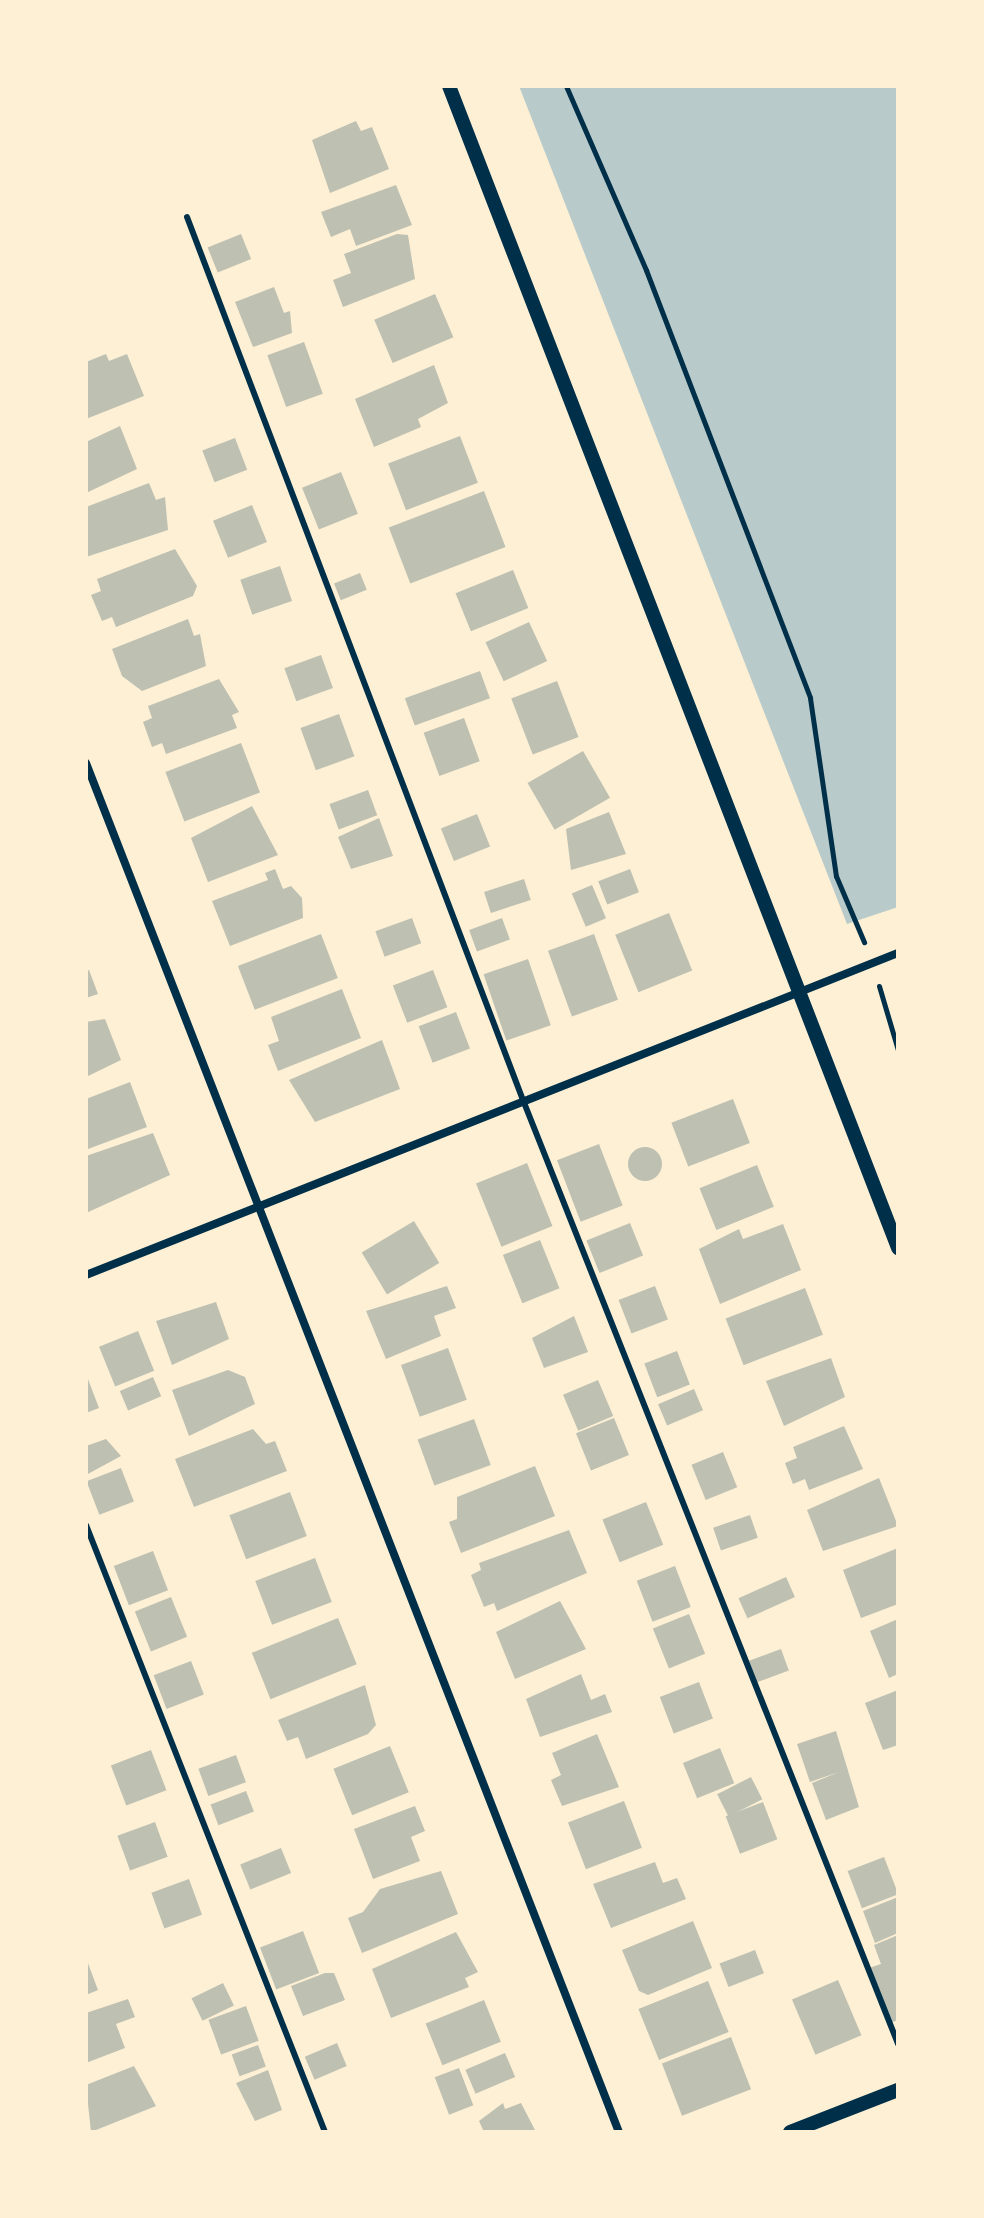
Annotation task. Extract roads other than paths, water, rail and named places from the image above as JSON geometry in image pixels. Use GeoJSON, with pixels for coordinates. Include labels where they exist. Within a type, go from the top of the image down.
{"type":"FeatureCollection","features":[{"type":"Feature","properties":{"kind":"street"},"geometry":{"type":"LineString","coordinates":[[449,86],[898,1248]]}},
{"type":"Feature","properties":{"kind":"street"},"geometry":{"type":"LineString","coordinates":[[86,763],[619,2132]]}},
{"type":"Feature","properties":{"kind":"street"},"geometry":{"type":"LineString","coordinates":[[86,1275],[256,1204],[898,953]]}},
{"type":"Feature","properties":{"kind":"street"},"geometry":{"type":"LineString","coordinates":[[790,2132],[898,2090]]}},
{"type":"Feature","properties":{"kind":"lane"},"geometry":{"type":"LineString","coordinates":[[187,217],[523,1100],[898,2044]]}},
{"type":"Feature","properties":{"kind":"lane"},"geometry":{"type":"LineString","coordinates":[[86,1525],[325,2132]]}}]}
